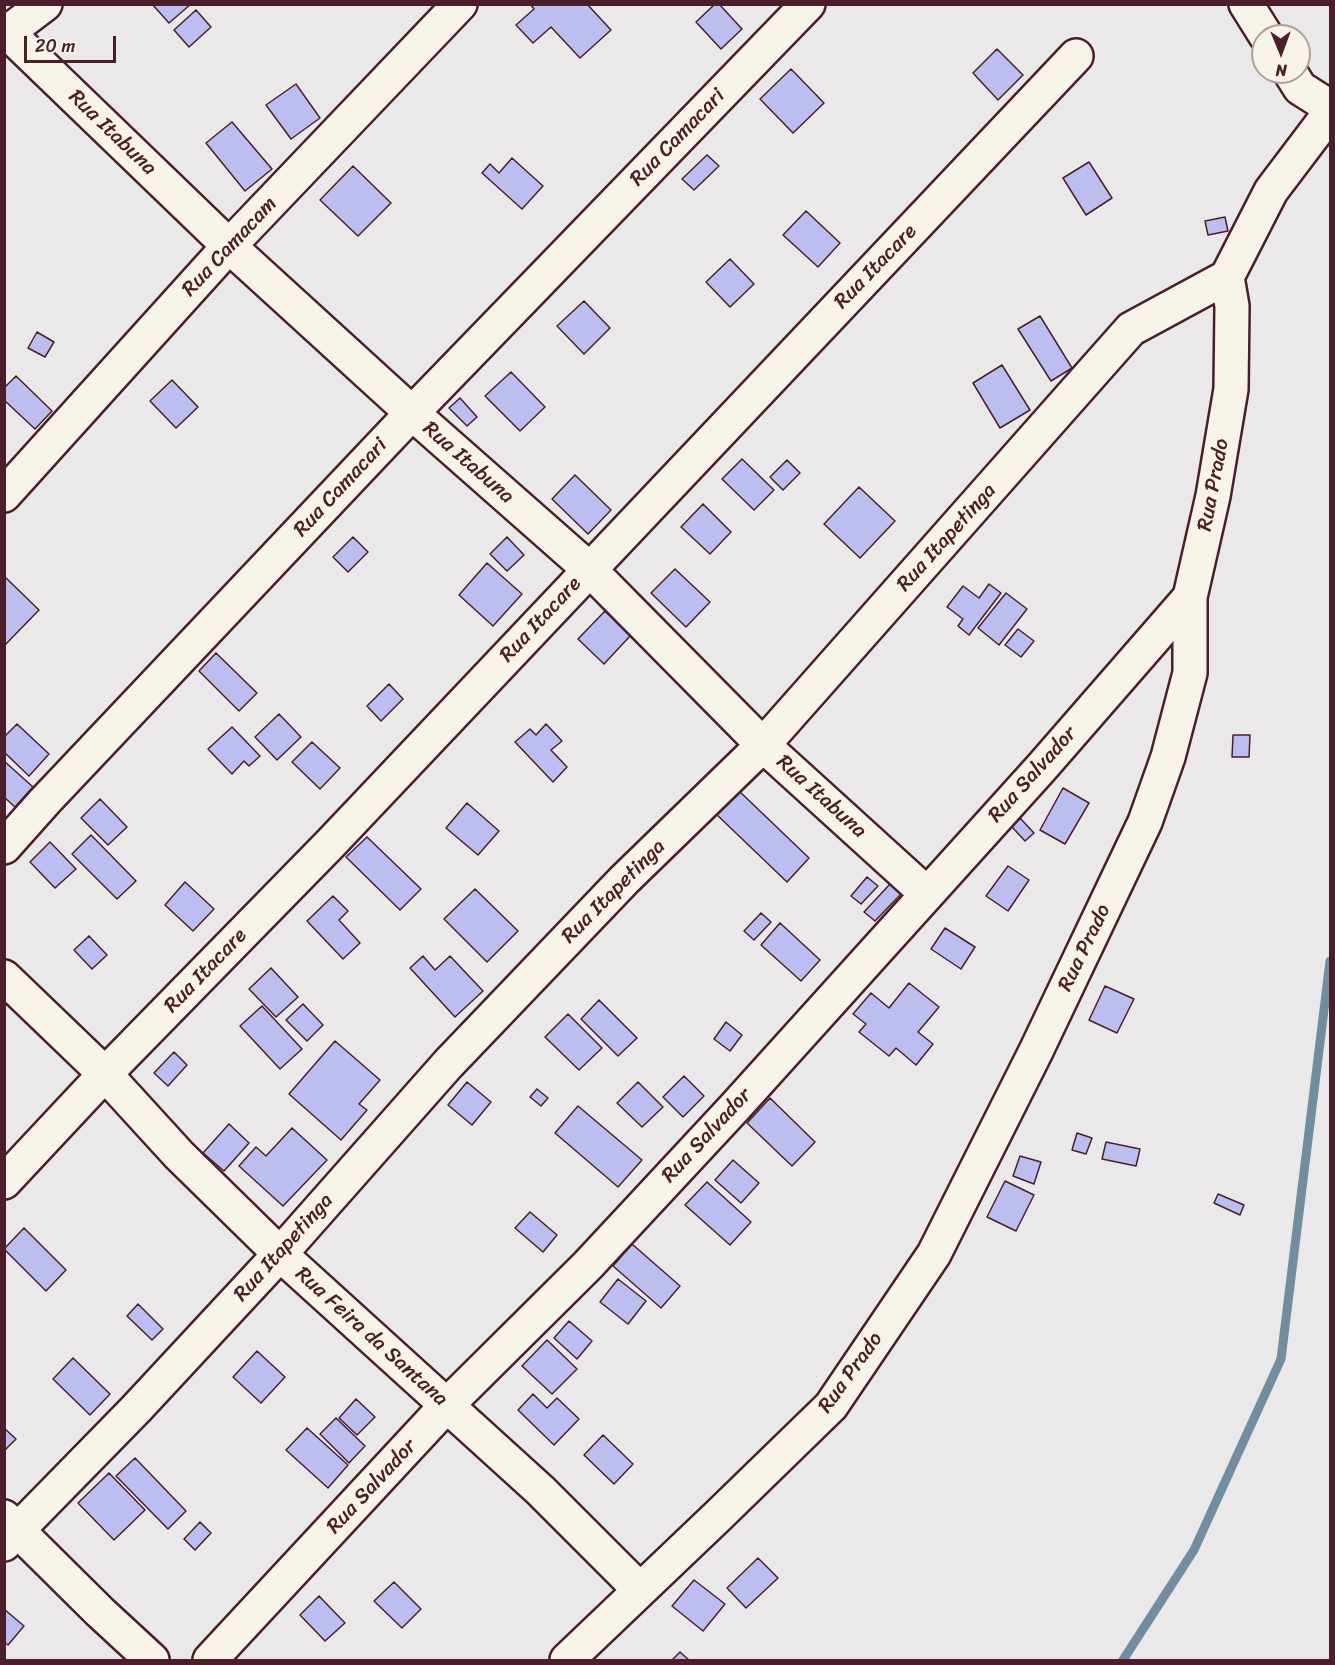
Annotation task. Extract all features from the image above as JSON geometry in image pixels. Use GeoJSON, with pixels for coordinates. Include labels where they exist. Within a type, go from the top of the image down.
{"type":"FeatureCollection","features":[{"type":"Feature","properties":{"kind":"street"},"geometry":{"type":"LineString","coordinates":[[6,34],[45,4]]}},
{"type":"Feature","properties":{"kind":"street","name":"Rua Camacam"},"geometry":{"type":"LineString","coordinates":[[4,495],[229,246],[460,4]]}},
{"type":"Feature","properties":{"kind":"street","name":"Rua Camacari"},"geometry":{"type":"LineString","coordinates":[[4,847],[412,413],[808,4]]}},
{"type":"Feature","properties":{"kind":"street"},"geometry":{"type":"LineString","coordinates":[[1246,4],[1258,24]]}},
{"type":"Feature","properties":{"kind":"street","name":"Rua Itabuna"},"geometry":{"type":"LineString","coordinates":[[6,34],[229,246],[412,413],[589,569],[764,745],[927,894]]}},
{"type":"Feature","properties":{"kind":"street","name":"Rua Itacare"},"geometry":{"type":"LineString","coordinates":[[4,1182],[105,1074],[331,843],[1076,56]]}},
{"type":"Feature","properties":{"kind":"street"},"geometry":{"type":"LineString","coordinates":[[1298,84],[1300,88],[1330,107]]}},
{"type":"Feature","properties":{"kind":"street"},"geometry":{"type":"LineString","coordinates":[[1227,277],[1271,191],[1330,113]]}},
{"type":"Feature","properties":{"kind":"street","name":"Rua Prado"},"geometry":{"type":"LineString","coordinates":[[567,1660],[831,1406],[934,1254],[1036,1051],[1145,822],[1168,757],[1190,673],[1190,597],[1213,496],[1232,389],[1232,306],[1227,277]]}},
{"type":"Feature","properties":{"kind":"street","name":"Rua Itapetinga"},"geometry":{"type":"LineString","coordinates":[[152,1660],[9,1530],[136,1409],[280,1254],[456,1056],[624,880],[764,745],[1131,329],[1227,277]]}},
{"type":"Feature","properties":{"kind":"street","name":"Rua Salvador"},"geometry":{"type":"LineString","coordinates":[[210,1660],[447,1405],[596,1257],[735,1107],[1190,597]]}},
{"type":"Feature","properties":{"kind":"street","name":"Rua Feira da Santana"},"geometry":{"type":"LineString","coordinates":[[4,977],[105,1074],[179,1155],[280,1254],[540,1490],[640,1590]]}},
{"type":"Feature","properties":{"kind":"building"},"geometry":{"type":"Polygon","coordinates":[[[152,4],[191,4],[169,23],[152,4]]]}},
{"type":"Feature","properties":{"kind":"building"},"geometry":{"type":"Polygon","coordinates":[[[530,4],[587,4],[611,30],[580,58],[551,27],[533,43],[516,25],[534,9],[530,4]]]}},
{"type":"Feature","properties":{"kind":"building"},"geometry":{"type":"Polygon","coordinates":[[[715,4],[719,4],[742,29],[721,49],[696,22],[715,4]]]}},
{"type":"Feature","properties":{"kind":"building"},"geometry":{"type":"Polygon","coordinates":[[[196,10],[211,27],[189,47],[174,30],[196,10]]]}},
{"type":"Feature","properties":{"kind":"building"},"geometry":{"type":"Polygon","coordinates":[[[997,49],[1023,75],[998,100],[973,73],[997,49]]]}},
{"type":"Feature","properties":{"kind":"building"},"geometry":{"type":"Polygon","coordinates":[[[791,69],[824,103],[793,133],[760,99],[791,69]]]}},
{"type":"Feature","properties":{"kind":"building"},"geometry":{"type":"Polygon","coordinates":[[[296,84],[320,118],[291,139],[266,105],[296,84]]]}},
{"type":"Feature","properties":{"kind":"building"},"geometry":{"type":"Polygon","coordinates":[[[232,122],[272,169],[245,191],[206,143],[232,122]]]}},
{"type":"Feature","properties":{"kind":"building"},"geometry":{"type":"Polygon","coordinates":[[[707,155],[719,166],[694,190],[682,179],[707,155]]]}},
{"type":"Feature","properties":{"kind":"building"},"geometry":{"type":"Polygon","coordinates":[[[512,158],[543,186],[522,209],[482,173],[490,164],[499,173],[512,158]]]}},
{"type":"Feature","properties":{"kind":"building"},"geometry":{"type":"Polygon","coordinates":[[[1089,162],[1112,198],[1086,215],[1063,178],[1089,162]]]}},
{"type":"Feature","properties":{"kind":"building"},"geometry":{"type":"Polygon","coordinates":[[[353,166],[391,203],[358,236],[320,200],[353,166]]]}},
{"type":"Feature","properties":{"kind":"building"},"geometry":{"type":"Polygon","coordinates":[[[806,211],[840,243],[818,267],[783,235],[806,211]]]}},
{"type":"Feature","properties":{"kind":"building"},"geometry":{"type":"Polygon","coordinates":[[[1225,217],[1228,231],[1208,235],[1205,221],[1225,217]]]}},
{"type":"Feature","properties":{"kind":"building"},"geometry":{"type":"Polygon","coordinates":[[[730,259],[754,284],[730,307],[706,282],[730,259]]]}},
{"type":"Feature","properties":{"kind":"building"},"geometry":{"type":"Polygon","coordinates":[[[584,301],[610,328],[584,354],[557,326],[584,301]]]}},
{"type":"Feature","properties":{"kind":"building"},"geometry":{"type":"Polygon","coordinates":[[[1040,316],[1072,368],[1051,381],[1018,329],[1040,316]]]}},
{"type":"Feature","properties":{"kind":"building"},"geometry":{"type":"Polygon","coordinates":[[[37,332],[54,342],[45,357],[28,348],[37,332]]]}},
{"type":"Feature","properties":{"kind":"building"},"geometry":{"type":"Polygon","coordinates":[[[1002,365],[1030,410],[1000,428],[973,383],[1002,365]]]}},
{"type":"Feature","properties":{"kind":"building"},"geometry":{"type":"Polygon","coordinates":[[[511,372],[545,407],[520,431],[485,396],[511,372]]]}},
{"type":"Feature","properties":{"kind":"building"},"geometry":{"type":"Polygon","coordinates":[[[16,376],[52,411],[35,429],[4,400],[4,388],[16,376]]]}},
{"type":"Feature","properties":{"kind":"building"},"geometry":{"type":"Polygon","coordinates":[[[172,380],[198,407],[176,428],[150,401],[172,380]]]}},
{"type":"Feature","properties":{"kind":"building"},"geometry":{"type":"Polygon","coordinates":[[[460,398],[477,417],[467,426],[449,408],[460,398]]]}},
{"type":"Feature","properties":{"kind":"building"},"geometry":{"type":"Polygon","coordinates":[[[742,459],[774,490],[754,510],[722,479],[742,459]]]}},
{"type":"Feature","properties":{"kind":"building"},"geometry":{"type":"Polygon","coordinates":[[[787,460],[800,473],[783,490],[770,477],[787,460]]]}},
{"type":"Feature","properties":{"kind":"building"},"geometry":{"type":"Polygon","coordinates":[[[575,475],[611,510],[588,534],[552,499],[575,475]]]}},
{"type":"Feature","properties":{"kind":"building"},"geometry":{"type":"Polygon","coordinates":[[[859,487],[895,521],[860,558],[824,524],[859,487]]]}},
{"type":"Feature","properties":{"kind":"building"},"geometry":{"type":"Polygon","coordinates":[[[703,504],[731,532],[710,554],[681,527],[703,504]]]}},
{"type":"Feature","properties":{"kind":"building"},"geometry":{"type":"Polygon","coordinates":[[[353,537],[368,552],[348,572],[333,557],[353,537]]]}},
{"type":"Feature","properties":{"kind":"building"},"geometry":{"type":"Polygon","coordinates":[[[507,537],[524,555],[507,571],[490,554],[507,537]]]}},
{"type":"Feature","properties":{"kind":"building"},"geometry":{"type":"Polygon","coordinates":[[[487,563],[522,594],[493,626],[459,595],[487,563]]]}},
{"type":"Feature","properties":{"kind":"building"},"geometry":{"type":"Polygon","coordinates":[[[675,569],[710,602],[686,627],[651,593],[675,569]]]}},
{"type":"Feature","properties":{"kind":"building"},"geometry":{"type":"Polygon","coordinates":[[[4,576],[39,610],[4,646],[4,576]]]}},
{"type":"Feature","properties":{"kind":"building"},"geometry":{"type":"Polygon","coordinates":[[[989,584],[1001,593],[969,635],[958,626],[963,619],[947,607],[963,586],[979,598],[989,584]]]}},
{"type":"Feature","properties":{"kind":"building"},"geometry":{"type":"Polygon","coordinates":[[[1006,593],[1027,609],[999,645],[978,628],[1006,593]]]}},
{"type":"Feature","properties":{"kind":"building"},"geometry":{"type":"Polygon","coordinates":[[[605,611],[631,635],[604,664],[578,639],[605,611]]]}},
{"type":"Feature","properties":{"kind":"building"},"geometry":{"type":"Polygon","coordinates":[[[1018,629],[1034,641],[1021,657],[1005,645],[1018,629]]]}},
{"type":"Feature","properties":{"kind":"building"},"geometry":{"type":"Polygon","coordinates":[[[216,653],[257,693],[239,711],[199,671],[216,653]]]}},
{"type":"Feature","properties":{"kind":"building"},"geometry":{"type":"Polygon","coordinates":[[[389,684],[403,699],[381,721],[367,706],[389,684]]]}},
{"type":"Feature","properties":{"kind":"building"},"geometry":{"type":"Polygon","coordinates":[[[279,714],[301,737],[277,760],[255,737],[279,714]]]}},
{"type":"Feature","properties":{"kind":"building"},"geometry":{"type":"Polygon","coordinates":[[[17,724],[49,754],[29,776],[4,752],[4,737],[17,724]]]}},
{"type":"Feature","properties":{"kind":"building"},"geometry":{"type":"Polygon","coordinates":[[[546,724],[562,741],[551,750],[567,767],[553,782],[515,742],[530,729],[536,735],[546,724]]]}},
{"type":"Feature","properties":{"kind":"building"},"geometry":{"type":"Polygon","coordinates":[[[232,727],[260,756],[249,766],[244,761],[232,774],[208,749],[232,727]]]}},
{"type":"Feature","properties":{"kind":"building"},"geometry":{"type":"Polygon","coordinates":[[[1233,735],[1250,735],[1249,757],[1232,757],[1233,735]]]}},
{"type":"Feature","properties":{"kind":"building"},"geometry":{"type":"Polygon","coordinates":[[[312,742],[340,768],[320,789],[292,762],[312,742]]]}},
{"type":"Feature","properties":{"kind":"building"},"geometry":{"type":"Polygon","coordinates":[[[4,761],[33,787],[15,807],[4,797],[4,761]]]}},
{"type":"Feature","properties":{"kind":"building"},"geometry":{"type":"Polygon","coordinates":[[[1063,788],[1089,803],[1065,844],[1040,830],[1063,788]]]}},
{"type":"Feature","properties":{"kind":"building"},"geometry":{"type":"Polygon","coordinates":[[[737,789],[809,858],[787,882],[714,812],[737,789]]]}},
{"type":"Feature","properties":{"kind":"building"},"geometry":{"type":"Polygon","coordinates":[[[100,799],[127,827],[108,845],[81,818],[100,799]]]}},
{"type":"Feature","properties":{"kind":"building"},"geometry":{"type":"Polygon","coordinates":[[[467,803],[499,831],[478,855],[446,828],[467,803]]]}},
{"type":"Feature","properties":{"kind":"building"},"geometry":{"type":"Polygon","coordinates":[[[1020,818],[1034,833],[1025,841],[1012,827],[1020,818]]]}},
{"type":"Feature","properties":{"kind":"building"},"geometry":{"type":"Polygon","coordinates":[[[91,835],[136,881],[117,899],[72,854],[91,835]]]}},
{"type":"Feature","properties":{"kind":"building"},"geometry":{"type":"Polygon","coordinates":[[[367,837],[421,889],[400,910],[346,857],[367,837]]]}},
{"type":"Feature","properties":{"kind":"building"},"geometry":{"type":"Polygon","coordinates":[[[50,842],[76,869],[55,888],[30,862],[50,842]]]}},
{"type":"Feature","properties":{"kind":"building"},"geometry":{"type":"Polygon","coordinates":[[[1008,866],[1029,880],[1008,911],[986,896],[1008,866]]]}},
{"type":"Feature","properties":{"kind":"building"},"geometry":{"type":"Polygon","coordinates":[[[867,877],[878,886],[861,904],[851,896],[867,877]]]}},
{"type":"Feature","properties":{"kind":"building"},"geometry":{"type":"Polygon","coordinates":[[[185,882],[214,909],[193,931],[165,905],[185,882]]]}},
{"type":"Feature","properties":{"kind":"building"},"geometry":{"type":"Polygon","coordinates":[[[890,884],[901,894],[875,921],[864,912],[890,884]]]}},
{"type":"Feature","properties":{"kind":"building"},"geometry":{"type":"Polygon","coordinates":[[[475,889],[518,931],[487,962],[444,919],[475,889]]]}},
{"type":"Feature","properties":{"kind":"building"},"geometry":{"type":"Polygon","coordinates":[[[333,896],[348,911],[339,920],[360,943],[343,959],[307,921],[333,896]]]}},
{"type":"Feature","properties":{"kind":"building"},"geometry":{"type":"Polygon","coordinates":[[[761,913],[771,922],[754,940],[744,931],[761,913]]]}},
{"type":"Feature","properties":{"kind":"building"},"geometry":{"type":"Polygon","coordinates":[[[780,923],[820,960],[801,981],[761,945],[780,923]]]}},
{"type":"Feature","properties":{"kind":"building"},"geometry":{"type":"Polygon","coordinates":[[[945,928],[975,947],[961,969],[931,949],[945,928]]]}},
{"type":"Feature","properties":{"kind":"building"},"geometry":{"type":"Polygon","coordinates":[[[89,936],[107,955],[92,969],[74,950],[89,936]]]}},
{"type":"Feature","properties":{"kind":"building"},"geometry":{"type":"Polygon","coordinates":[[[423,956],[435,970],[450,956],[483,991],[455,1017],[410,968],[423,956]]]}},
{"type":"Feature","properties":{"kind":"building"},"geometry":{"type":"Polygon","coordinates":[[[271,968],[298,997],[276,1017],[249,989],[271,968]]]}},
{"type":"Feature","properties":{"kind":"building"},"geometry":{"type":"Polygon","coordinates":[[[909,983],[939,1007],[918,1032],[933,1044],[916,1065],[896,1048],[889,1056],[859,1032],[866,1024],[853,1014],[871,993],[889,1008],[909,983]]]}},
{"type":"Feature","properties":{"kind":"building"},"geometry":{"type":"Polygon","coordinates":[[[1105,986],[1134,999],[1117,1033],[1089,1020],[1105,986]]]}},
{"type":"Feature","properties":{"kind":"building"},"geometry":{"type":"Polygon","coordinates":[[[599,1000],[637,1038],[618,1056],[581,1019],[599,1000]]]}},
{"type":"Feature","properties":{"kind":"building"},"geometry":{"type":"Polygon","coordinates":[[[303,1004],[323,1025],[307,1041],[286,1020],[303,1004]]]}},
{"type":"Feature","properties":{"kind":"building"},"geometry":{"type":"Polygon","coordinates":[[[262,1006],[302,1049],[280,1069],[240,1026],[262,1006]]]}},
{"type":"Feature","properties":{"kind":"building"},"geometry":{"type":"Polygon","coordinates":[[[568,1014],[602,1048],[579,1070],[545,1037],[568,1014]]]}},
{"type":"Feature","properties":{"kind":"building"},"geometry":{"type":"Polygon","coordinates":[[[726,1022],[742,1035],[730,1051],[714,1039],[726,1022]]]}},
{"type":"Feature","properties":{"kind":"building"},"geometry":{"type":"Polygon","coordinates":[[[335,1041],[380,1080],[359,1104],[367,1110],[341,1140],[289,1094],[335,1041]]]}},
{"type":"Feature","properties":{"kind":"building"},"geometry":{"type":"Polygon","coordinates":[[[174,1052],[187,1065],[168,1086],[154,1073],[174,1052]]]}},
{"type":"Feature","properties":{"kind":"building"},"geometry":{"type":"Polygon","coordinates":[[[684,1076],[704,1096],[683,1117],[663,1097],[684,1076]]]}},
{"type":"Feature","properties":{"kind":"building"},"geometry":{"type":"Polygon","coordinates":[[[467,1082],[491,1102],[472,1125],[448,1105],[467,1082]]]}},
{"type":"Feature","properties":{"kind":"building"},"geometry":{"type":"Polygon","coordinates":[[[638,1082],[663,1107],[642,1127],[617,1103],[638,1082]]]}},
{"type":"Feature","properties":{"kind":"building"},"geometry":{"type":"Polygon","coordinates":[[[537,1089],[548,1098],[541,1106],[530,1097],[537,1089]]]}},
{"type":"Feature","properties":{"kind":"building"},"geometry":{"type":"Polygon","coordinates":[[[770,1098],[815,1142],[792,1166],[747,1123],[770,1098]]]}},
{"type":"Feature","properties":{"kind":"building"},"geometry":{"type":"Polygon","coordinates":[[[578,1106],[642,1160],[618,1187],[555,1133],[578,1106]]]}},
{"type":"Feature","properties":{"kind":"building"},"geometry":{"type":"Polygon","coordinates":[[[229,1124],[249,1143],[224,1171],[203,1153],[229,1124]]]}},
{"type":"Feature","properties":{"kind":"building"},"geometry":{"type":"Polygon","coordinates":[[[292,1128],[327,1160],[283,1206],[239,1166],[256,1147],[266,1156],[292,1128]]]}},
{"type":"Feature","properties":{"kind":"building"},"geometry":{"type":"Polygon","coordinates":[[[1077,1133],[1092,1138],[1086,1154],[1072,1150],[1077,1133]]]}},
{"type":"Feature","properties":{"kind":"building"},"geometry":{"type":"Polygon","coordinates":[[[1106,1142],[1140,1149],[1136,1166],[1102,1159],[1106,1142]]]}},
{"type":"Feature","properties":{"kind":"building"},"geometry":{"type":"Polygon","coordinates":[[[1020,1156],[1041,1162],[1034,1184],[1013,1176],[1020,1156]]]}},
{"type":"Feature","properties":{"kind":"building"},"geometry":{"type":"Polygon","coordinates":[[[733,1160],[759,1183],[741,1203],[715,1180],[733,1160]]]}},
{"type":"Feature","properties":{"kind":"building"},"geometry":{"type":"Polygon","coordinates":[[[1005,1181],[1034,1195],[1016,1231],[987,1217],[1005,1181]]]}},
{"type":"Feature","properties":{"kind":"building"},"geometry":{"type":"Polygon","coordinates":[[[707,1182],[751,1222],[730,1245],[685,1205],[707,1182]]]}},
{"type":"Feature","properties":{"kind":"building"},"geometry":{"type":"Polygon","coordinates":[[[1218,1194],[1244,1205],[1240,1215],[1214,1203],[1218,1194]]]}},
{"type":"Feature","properties":{"kind":"building"},"geometry":{"type":"Polygon","coordinates":[[[530,1212],[557,1235],[543,1252],[515,1228],[530,1212]]]}},
{"type":"Feature","properties":{"kind":"building"},"geometry":{"type":"Polygon","coordinates":[[[24,1228],[66,1270],[46,1291],[4,1249],[24,1228]]]}},
{"type":"Feature","properties":{"kind":"building"},"geometry":{"type":"Polygon","coordinates":[[[632,1244],[680,1286],[661,1308],[613,1266],[632,1244]]]}},
{"type":"Feature","properties":{"kind":"building"},"geometry":{"type":"Polygon","coordinates":[[[618,1279],[646,1301],[628,1324],[600,1302],[618,1279]]]}},
{"type":"Feature","properties":{"kind":"building"},"geometry":{"type":"Polygon","coordinates":[[[138,1304],[163,1329],[152,1340],[127,1316],[138,1304]]]}},
{"type":"Feature","properties":{"kind":"building"},"geometry":{"type":"Polygon","coordinates":[[[569,1321],[592,1341],[577,1359],[554,1338],[569,1321]]]}},
{"type":"Feature","properties":{"kind":"building"},"geometry":{"type":"Polygon","coordinates":[[[547,1340],[577,1369],[552,1394],[522,1366],[547,1340]]]}},
{"type":"Feature","properties":{"kind":"building"},"geometry":{"type":"Polygon","coordinates":[[[257,1351],[285,1377],[261,1403],[233,1377],[257,1351]]]}},
{"type":"Feature","properties":{"kind":"building"},"geometry":{"type":"Polygon","coordinates":[[[73,1358],[110,1394],[90,1415],[53,1379],[73,1358]]]}},
{"type":"Feature","properties":{"kind":"building"},"geometry":{"type":"Polygon","coordinates":[[[533,1394],[547,1408],[557,1398],[579,1419],[554,1445],[518,1410],[533,1394]]]}},
{"type":"Feature","properties":{"kind":"building"},"geometry":{"type":"Polygon","coordinates":[[[356,1399],[375,1417],[357,1435],[339,1418],[356,1399]]]}},
{"type":"Feature","properties":{"kind":"building"},"geometry":{"type":"Polygon","coordinates":[[[336,1418],[365,1446],[349,1463],[320,1434],[336,1418]]]}},
{"type":"Feature","properties":{"kind":"building"},"geometry":{"type":"Polygon","coordinates":[[[4,1428],[16,1439],[4,1451],[4,1428]]]}},
{"type":"Feature","properties":{"kind":"building"},"geometry":{"type":"Polygon","coordinates":[[[307,1428],[348,1465],[328,1488],[286,1450],[307,1428]]]}},
{"type":"Feature","properties":{"kind":"building"},"geometry":{"type":"Polygon","coordinates":[[[603,1435],[633,1464],[614,1484],[584,1455],[603,1435]]]}},
{"type":"Feature","properties":{"kind":"building"},"geometry":{"type":"Polygon","coordinates":[[[135,1458],[186,1511],[168,1529],[116,1476],[135,1458]]]}},
{"type":"Feature","properties":{"kind":"building"},"geometry":{"type":"Polygon","coordinates":[[[109,1473],[145,1510],[114,1540],[78,1503],[109,1473]]]}},
{"type":"Feature","properties":{"kind":"building"},"geometry":{"type":"Polygon","coordinates":[[[200,1522],[211,1533],[195,1550],[184,1539],[200,1522]]]}},
{"type":"Feature","properties":{"kind":"building"},"geometry":{"type":"Polygon","coordinates":[[[758,1558],[778,1578],[746,1608],[727,1588],[758,1558]]]}},
{"type":"Feature","properties":{"kind":"building"},"geometry":{"type":"Polygon","coordinates":[[[694,1580],[725,1604],[703,1631],[672,1606],[694,1580]]]}},
{"type":"Feature","properties":{"kind":"building"},"geometry":{"type":"Polygon","coordinates":[[[394,1582],[421,1609],[402,1628],[374,1601],[394,1582]]]}},
{"type":"Feature","properties":{"kind":"building"},"geometry":{"type":"Polygon","coordinates":[[[319,1596],[345,1623],[325,1641],[300,1615],[319,1596]]]}},
{"type":"Feature","properties":{"kind":"building"},"geometry":{"type":"Polygon","coordinates":[[[4,1609],[24,1626],[8,1645],[4,1642],[4,1609]]]}},
{"type":"Feature","properties":{"kind":"building"},"geometry":{"type":"Polygon","coordinates":[[[680,1652],[689,1660],[672,1660],[680,1652]]]}},
{"type":"Feature","properties":{"kind":"waterway"},"geometry":{"type":"LineString","coordinates":[[1123,1660],[1194,1550],[1281,1359],[1330,961]]}}]}
